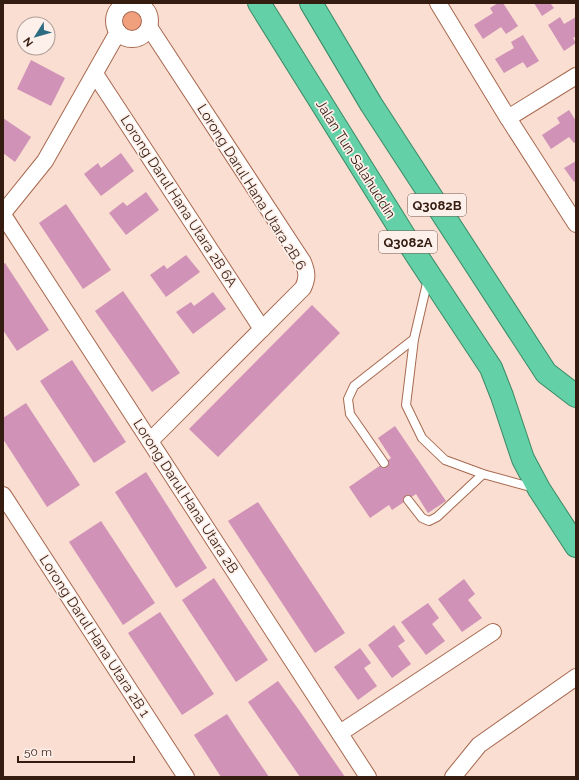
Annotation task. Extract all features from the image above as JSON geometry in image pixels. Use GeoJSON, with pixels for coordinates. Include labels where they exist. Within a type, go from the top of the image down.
{"type":"FeatureCollection","features":[{"type":"Feature","properties":{"kind":"highway","name":"Jalan Tun Salahuddin"},"geometry":{"type":"LineString","coordinates":[[259,3],[429,274],[491,368],[523,459],[539,489],[576,546]]}},
{"type":"Feature","properties":{"kind":"highway","name":"Q3082B"},"geometry":{"type":"LineString","coordinates":[[311,3],[371,104],[546,373],[576,396]]}},
{"type":"Feature","properties":{"kind":"street"},"geometry":{"type":"LineString","coordinates":[[129,3],[135,3],[146,9],[149,15],[149,27],[141,36],[135,38],[123,36],[115,27],[116,14],[119,9],[129,3]]}},
{"type":"Feature","properties":{"kind":"street"},"geometry":{"type":"LineString","coordinates":[[438,3],[508,118],[576,224]]}},
{"type":"Feature","properties":{"kind":"street","name":"Lorong Darul Hana Utara 2B 6"},"geometry":{"type":"LineString","coordinates":[[149,27],[303,262],[307,272],[307,281],[302,288],[150,440]]}},
{"type":"Feature","properties":{"kind":"street"},"geometry":{"type":"LineString","coordinates":[[3,214],[45,161],[118,32]]}},
{"type":"Feature","properties":{"kind":"street","name":"Lorong Darul Hana Utara 2B 6A"},"geometry":{"type":"LineString","coordinates":[[95,74],[262,328]]}},
{"type":"Feature","properties":{"kind":"street"},"geometry":{"type":"LineString","coordinates":[[508,118],[576,76]]}},
{"type":"Feature","properties":{"kind":"street","name":"Lorong Darul Hana Utara 2B"},"geometry":{"type":"LineString","coordinates":[[3,214],[368,777]]}},
{"type":"Feature","properties":{"kind":"street","name":"Lorong Darul Hana Utara 2B 1"},"geometry":{"type":"LineString","coordinates":[[3,496],[186,777]]}},
{"type":"Feature","properties":{"kind":"street"},"geometry":{"type":"LineString","coordinates":[[340,733],[493,632]]}},
{"type":"Feature","properties":{"kind":"street"},"geometry":{"type":"LineString","coordinates":[[453,777],[479,745],[576,677]]}},
{"type":"Feature","properties":{"kind":"lane"},"geometry":{"type":"LineString","coordinates":[[429,274],[414,339],[406,405],[422,438],[445,460],[483,474],[539,489]]}},
{"type":"Feature","properties":{"kind":"lane"},"geometry":{"type":"LineString","coordinates":[[384,464],[350,414],[348,399],[354,386],[414,339]]}},
{"type":"Feature","properties":{"kind":"lane"},"geometry":{"type":"LineString","coordinates":[[408,500],[422,518],[429,521],[437,517],[483,474]]}},
{"type":"Feature","properties":{"kind":"shaded area"},"geometry":{"type":"Polygon","coordinates":[[[132,8],[141,12],[145,21],[141,30],[132,34],[123,30],[119,21],[123,12],[132,8]]]}},
{"type":"Feature","properties":{"kind":"building"},"geometry":{"type":"Polygon","coordinates":[[[498,3],[503,3],[518,26],[506,34],[501,27],[483,39],[474,25],[493,13],[490,8],[498,3]]]}},
{"type":"Feature","properties":{"kind":"building"},"geometry":{"type":"Polygon","coordinates":[[[534,3],[550,3],[554,8],[542,16],[534,3]]]}},
{"type":"Feature","properties":{"kind":"building"},"geometry":{"type":"Polygon","coordinates":[[[560,17],[564,24],[576,17],[576,36],[573,38],[576,43],[564,51],[548,25],[560,17]]]}},
{"type":"Feature","properties":{"kind":"building"},"geometry":{"type":"Polygon","coordinates":[[[523,35],[539,61],[527,68],[523,62],[504,73],[495,59],[514,48],[511,42],[523,35]]]}},
{"type":"Feature","properties":{"kind":"building"},"geometry":{"type":"Polygon","coordinates":[[[31,60],[65,78],[51,106],[17,89],[31,60]]]}},
{"type":"Feature","properties":{"kind":"building"},"geometry":{"type":"Polygon","coordinates":[[[569,110],[576,121],[576,142],[574,143],[569,137],[551,149],[542,135],[560,123],[557,118],[569,110]]]}},
{"type":"Feature","properties":{"kind":"building"},"geometry":{"type":"Polygon","coordinates":[[[3,118],[31,137],[15,162],[3,153],[3,118]]]}},
{"type":"Feature","properties":{"kind":"building"},"geometry":{"type":"Polygon","coordinates":[[[121,153],[134,171],[101,196],[84,174],[98,163],[101,168],[121,153]]]}},
{"type":"Feature","properties":{"kind":"building"},"geometry":{"type":"Polygon","coordinates":[[[576,161],[576,180],[574,182],[564,168],[576,161]]]}},
{"type":"Feature","properties":{"kind":"building"},"geometry":{"type":"Polygon","coordinates":[[[146,192],[159,210],[126,235],[109,213],[123,202],[127,206],[146,192]]]}},
{"type":"Feature","properties":{"kind":"building"},"geometry":{"type":"Polygon","coordinates":[[[66,204],[111,270],[83,289],[39,223],[66,204]]]}},
{"type":"Feature","properties":{"kind":"building"},"geometry":{"type":"Polygon","coordinates":[[[186,255],[200,272],[166,297],[150,275],[164,265],[167,269],[186,255]]]}},
{"type":"Feature","properties":{"kind":"building"},"geometry":{"type":"Polygon","coordinates":[[[5,263],[49,330],[17,351],[3,330],[3,264],[5,263]]]}},
{"type":"Feature","properties":{"kind":"building"},"geometry":{"type":"Polygon","coordinates":[[[123,291],[180,373],[152,392],[95,311],[123,291]]]}},
{"type":"Feature","properties":{"kind":"building"},"geometry":{"type":"Polygon","coordinates":[[[213,292],[226,309],[193,334],[176,312],[191,302],[194,306],[213,292]]]}},
{"type":"Feature","properties":{"kind":"building"},"geometry":{"type":"Polygon","coordinates":[[[312,305],[340,333],[218,457],[189,429],[312,305]]]}},
{"type":"Feature","properties":{"kind":"building"},"geometry":{"type":"Polygon","coordinates":[[[72,360],[126,442],[94,463],[40,381],[72,360]]]}},
{"type":"Feature","properties":{"kind":"building"},"geometry":{"type":"Polygon","coordinates":[[[26,403],[80,485],[47,507],[3,439],[3,418],[26,403]]]}},
{"type":"Feature","properties":{"kind":"building"},"geometry":{"type":"Polygon","coordinates":[[[395,426],[446,501],[428,513],[416,494],[392,510],[389,505],[370,518],[349,487],[391,458],[378,438],[395,426]]]}},
{"type":"Feature","properties":{"kind":"building"},"geometry":{"type":"Polygon","coordinates":[[[146,472],[207,568],[176,588],[115,492],[146,472]]]}},
{"type":"Feature","properties":{"kind":"building"},"geometry":{"type":"Polygon","coordinates":[[[258,502],[345,633],[315,653],[228,521],[258,502]]]}},
{"type":"Feature","properties":{"kind":"building"},"geometry":{"type":"Polygon","coordinates":[[[101,521],[155,603],[123,625],[69,542],[101,521]]]}},
{"type":"Feature","properties":{"kind":"building"},"geometry":{"type":"Polygon","coordinates":[[[214,578],[268,660],[236,682],[182,600],[214,578]]]}},
{"type":"Feature","properties":{"kind":"building"},"geometry":{"type":"Polygon","coordinates":[[[464,579],[475,594],[468,600],[482,618],[462,632],[438,599],[464,579]]]}},
{"type":"Feature","properties":{"kind":"building"},"geometry":{"type":"Polygon","coordinates":[[[428,603],[439,618],[432,624],[445,641],[426,655],[401,622],[428,603]]]}},
{"type":"Feature","properties":{"kind":"building"},"geometry":{"type":"Polygon","coordinates":[[[160,612],[214,694],[182,715],[128,633],[160,612]]]}},
{"type":"Feature","properties":{"kind":"building"},"geometry":{"type":"Polygon","coordinates":[[[394,625],[405,641],[398,646],[411,664],[392,678],[368,645],[394,625]]]}},
{"type":"Feature","properties":{"kind":"building"},"geometry":{"type":"Polygon","coordinates":[[[360,648],[371,663],[364,668],[377,686],[358,700],[334,667],[360,648]]]}},
{"type":"Feature","properties":{"kind":"building"},"geometry":{"type":"Polygon","coordinates":[[[278,681],[345,777],[300,777],[248,702],[278,681]]]}},
{"type":"Feature","properties":{"kind":"building"},"geometry":{"type":"Polygon","coordinates":[[[227,714],[269,777],[221,777],[194,735],[227,714]]]}}]}
